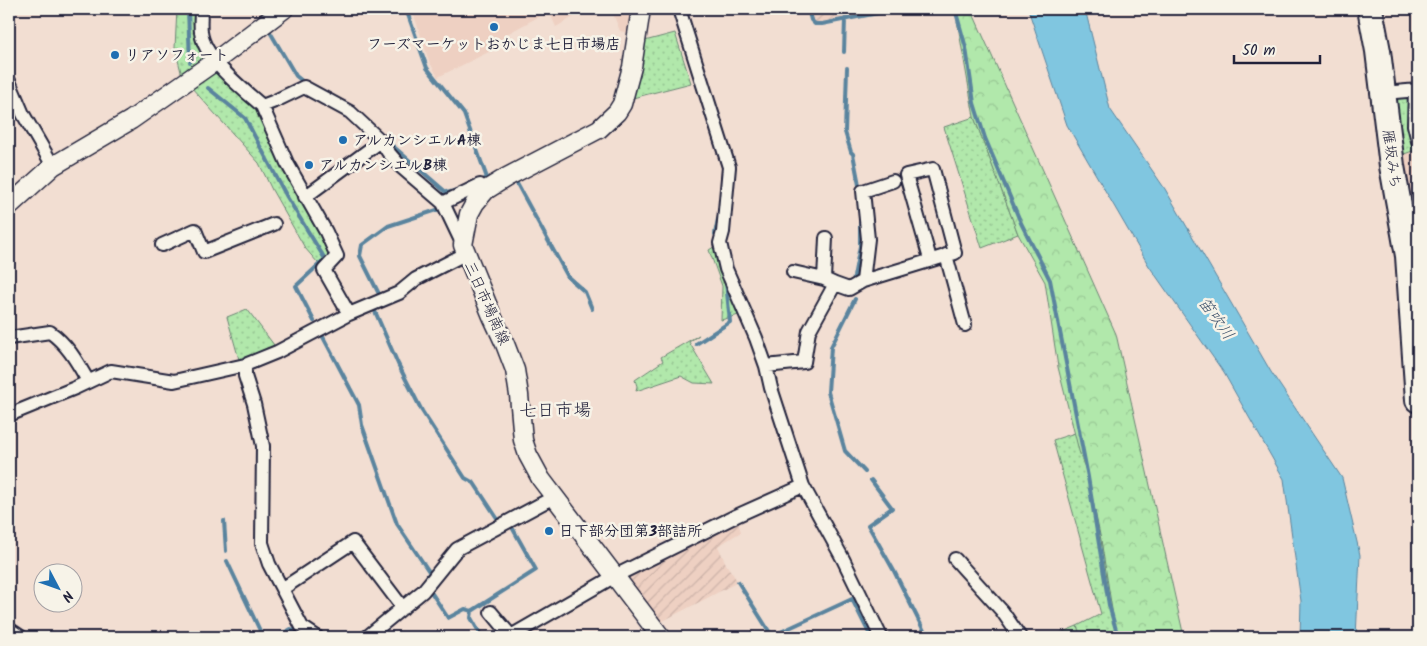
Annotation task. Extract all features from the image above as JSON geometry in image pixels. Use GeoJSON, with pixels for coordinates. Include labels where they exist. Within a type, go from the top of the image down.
{"type":"FeatureCollection","features":[{"type":"Feature","properties":{"kind":"highway","name":"雁坂みち"},"geometry":{"type":"LineString","coordinates":[[1370,9],[1384,93],[1392,166],[1408,256],[1418,400]]}},
{"type":"Feature","properties":{"kind":"main road"},"geometry":{"type":"LineString","coordinates":[[9,206],[53,166],[131,120],[214,62],[284,9]]}},
{"type":"Feature","properties":{"kind":"main road","name":"三日市場南線"},"geometry":{"type":"LineString","coordinates":[[641,9],[632,67],[622,104],[617,112],[599,129],[514,173],[486,190],[469,214],[464,250],[515,370],[523,440],[528,455],[541,479],[554,497],[660,637]]}},
{"type":"Feature","properties":{"kind":"street"},"geometry":{"type":"LineString","coordinates":[[201,9],[201,34],[214,62],[262,106],[287,163],[337,256],[324,270],[349,314]]}},
{"type":"Feature","properties":{"kind":"street"},"geometry":{"type":"LineString","coordinates":[[679,9],[729,167],[723,232],[720,244],[726,269],[766,366],[771,388],[803,486],[844,560],[881,637]]}},
{"type":"Feature","properties":{"kind":"street"},"geometry":{"type":"LineString","coordinates":[[9,81],[23,114],[53,166]]}},
{"type":"Feature","properties":{"kind":"street"},"geometry":{"type":"LineString","coordinates":[[9,415],[76,388],[111,371],[174,381],[245,365],[277,352],[349,314],[399,293],[416,279],[464,250],[443,203],[401,167],[381,141],[350,112],[304,87],[262,106]]}},
{"type":"Feature","properties":{"kind":"street"},"geometry":{"type":"LineString","coordinates":[[1384,93],[1416,90],[1414,125],[1418,141]]}},
{"type":"Feature","properties":{"kind":"street"},"geometry":{"type":"LineString","coordinates":[[305,197],[381,141]]}},
{"type":"Feature","properties":{"kind":"street"},"geometry":{"type":"LineString","coordinates":[[794,272],[849,289],[863,281],[955,252],[933,169],[906,175],[930,259]]}},
{"type":"Feature","properties":{"kind":"street"},"geometry":{"type":"LineString","coordinates":[[863,281],[868,238],[863,191],[893,182]]}},
{"type":"Feature","properties":{"kind":"street"},"geometry":{"type":"LineString","coordinates":[[443,203],[480,185],[486,190]]}},
{"type":"Feature","properties":{"kind":"street"},"geometry":{"type":"LineString","coordinates":[[162,245],[195,230],[204,252],[274,224]]}},
{"type":"Feature","properties":{"kind":"street"},"geometry":{"type":"LineString","coordinates":[[766,366],[804,362],[809,331],[829,282],[826,238]]}},
{"type":"Feature","properties":{"kind":"street"},"geometry":{"type":"LineString","coordinates":[[946,255],[965,325]]}},
{"type":"Feature","properties":{"kind":"street"},"geometry":{"type":"LineString","coordinates":[[9,338],[50,332],[61,340],[88,381]]}},
{"type":"Feature","properties":{"kind":"street"},"geometry":{"type":"LineString","coordinates":[[245,365],[245,376],[254,404],[263,446],[262,542],[269,564],[302,626],[317,637]]}},
{"type":"Feature","properties":{"kind":"street"},"geometry":{"type":"LineString","coordinates":[[491,612],[511,636],[527,633],[615,576],[736,516],[803,486]]}},
{"type":"Feature","properties":{"kind":"street"},"geometry":{"type":"LineString","coordinates":[[367,637],[424,591],[457,549],[554,497]]}},
{"type":"Feature","properties":{"kind":"street"},"geometry":{"type":"LineString","coordinates":[[282,589],[354,542],[403,608]]}},
{"type":"Feature","properties":{"kind":"street"},"geometry":{"type":"LineString","coordinates":[[955,559],[1002,611],[1020,637]]}},
{"type":"Feature","properties":{"kind":"street"},"geometry":{"type":"LineString","coordinates":[[9,629],[21,637]]}},
{"type":"Feature","properties":{"kind":"shaded area"},"geometry":{"type":"Polygon","coordinates":[[[412,9],[587,9],[556,27],[549,11],[507,34],[507,43],[438,77],[429,61],[412,9]]]}},
{"type":"Feature","properties":{"kind":"shaded area"},"geometry":{"type":"Polygon","coordinates":[[[611,9],[634,9],[633,34],[620,31],[611,9]]]}},
{"type":"Feature","properties":{"kind":"shaded area"},"geometry":{"type":"Polygon","coordinates":[[[808,9],[898,9],[815,24],[811,20],[808,9]]]}},
{"type":"Feature","properties":{"kind":"shaded area"},"geometry":{"type":"Polygon","coordinates":[[[1418,149],[1418,272],[1396,157],[1418,149]]]}},
{"type":"Feature","properties":{"kind":"shaded area"},"geometry":{"type":"Polygon","coordinates":[[[736,516],[741,532],[718,546],[726,564],[738,582],[657,624],[620,573],[736,516]]]}},
{"type":"Feature","properties":{"kind":"green space"},"geometry":{"type":"Polygon","coordinates":[[[177,9],[201,9],[206,60],[182,76],[175,48],[177,9]]]}},
{"type":"Feature","properties":{"kind":"green space"},"geometry":{"type":"Polygon","coordinates":[[[955,9],[971,9],[1116,334],[1184,637],[1118,637],[1088,477],[1079,451],[1058,367],[1045,282],[1018,234],[974,117],[955,9]]]}},
{"type":"Feature","properties":{"kind":"green space"},"geometry":{"type":"Polygon","coordinates":[[[675,33],[691,83],[625,100],[637,43],[675,33]]]}},
{"type":"Feature","properties":{"kind":"green space"},"geometry":{"type":"Polygon","coordinates":[[[220,67],[248,93],[337,256],[324,270],[305,248],[259,163],[191,87],[220,67]]]}},
{"type":"Feature","properties":{"kind":"green space"},"geometry":{"type":"Polygon","coordinates":[[[1415,93],[1418,149],[1396,157],[1391,95],[1415,93]]]}},
{"type":"Feature","properties":{"kind":"green space"},"geometry":{"type":"Polygon","coordinates":[[[974,117],[1018,234],[982,248],[944,127],[974,117]]]}},
{"type":"Feature","properties":{"kind":"green space"},"geometry":{"type":"Polygon","coordinates":[[[720,243],[746,313],[721,320],[722,286],[709,250],[720,243]]]}},
{"type":"Feature","properties":{"kind":"green space"},"geometry":{"type":"Polygon","coordinates":[[[247,309],[277,349],[240,363],[227,317],[247,309]]]}},
{"type":"Feature","properties":{"kind":"green space"},"geometry":{"type":"Polygon","coordinates":[[[699,335],[689,342],[714,384],[694,383],[681,376],[636,391],[635,380],[663,361],[661,357],[699,335]]]}},
{"type":"Feature","properties":{"kind":"green space"},"geometry":{"type":"Polygon","coordinates":[[[1075,433],[1088,477],[1121,637],[1081,637],[1077,626],[1101,614],[1053,440],[1075,433]]]}},
{"type":"Feature","properties":{"kind":"green space"},"geometry":{"type":"Polygon","coordinates":[[[1077,626],[1081,637],[1051,637],[1077,626]]]}},
{"type":"Feature","properties":{"kind":"water","name":"笛吹川"},"geometry":{"type":"Polygon","coordinates":[[[1028,9],[1085,9],[1110,109],[1165,189],[1271,372],[1342,478],[1360,555],[1356,637],[1300,637],[1301,601],[1284,479],[1224,373],[1149,266],[1067,125],[1028,9]]]}},
{"type":"Feature","properties":{"kind":"waterway"},"geometry":{"type":"LineString","coordinates":[[188,9],[190,62]]}},
{"type":"Feature","properties":{"kind":"waterway"},"geometry":{"type":"LineString","coordinates":[[406,9],[427,68],[464,114],[487,178],[480,181]]}},
{"type":"Feature","properties":{"kind":"waterway"},"geometry":{"type":"LineString","coordinates":[[808,9],[811,20],[815,24],[898,9]]}},
{"type":"Feature","properties":{"kind":"waterway"},"geometry":{"type":"LineString","coordinates":[[955,9],[966,48],[974,103],[985,138],[1021,223],[1050,280],[1088,477],[1109,605],[1118,637]]}},
{"type":"Feature","properties":{"kind":"waterway"},"geometry":{"type":"LineString","coordinates":[[844,52],[845,19]]}},
{"type":"Feature","properties":{"kind":"waterway"},"geometry":{"type":"LineString","coordinates":[[270,32],[296,76],[306,84]]}},
{"type":"Feature","properties":{"kind":"waterway"},"geometry":{"type":"LineString","coordinates":[[847,68],[845,132],[853,154],[860,190]]}},
{"type":"Feature","properties":{"kind":"waterway"},"geometry":{"type":"LineString","coordinates":[[208,88],[245,118],[287,197],[325,259],[296,286],[314,321]]}},
{"type":"Feature","properties":{"kind":"waterway"},"geometry":{"type":"LineString","coordinates":[[387,141],[447,193],[457,190]]}},
{"type":"Feature","properties":{"kind":"waterway"},"geometry":{"type":"LineString","coordinates":[[515,180],[568,277],[585,292],[592,309]]}},
{"type":"Feature","properties":{"kind":"waterway"},"geometry":{"type":"LineString","coordinates":[[379,294],[360,256],[362,245],[388,226],[437,210]]}},
{"type":"Feature","properties":{"kind":"waterway"},"geometry":{"type":"LineString","coordinates":[[715,234],[718,219]]}},
{"type":"Feature","properties":{"kind":"waterway"},"geometry":{"type":"LineString","coordinates":[[853,282],[860,246],[860,222]]}},
{"type":"Feature","properties":{"kind":"waterway"},"geometry":{"type":"LineString","coordinates":[[696,344],[730,322],[726,282]]}},
{"type":"Feature","properties":{"kind":"waterway"},"geometry":{"type":"LineString","coordinates":[[855,299],[831,347],[828,392],[845,451],[865,472]]}},
{"type":"Feature","properties":{"kind":"waterway"},"geometry":{"type":"LineString","coordinates":[[374,309],[398,364],[422,411],[465,478],[474,483],[497,518]]}},
{"type":"Feature","properties":{"kind":"waterway"},"geometry":{"type":"LineString","coordinates":[[322,335],[359,405],[362,425],[397,524],[430,573],[428,575]]}},
{"type":"Feature","properties":{"kind":"waterway"},"geometry":{"type":"LineString","coordinates":[[871,480],[892,508],[868,525],[894,571],[926,635],[925,637]]}},
{"type":"Feature","properties":{"kind":"waterway"},"geometry":{"type":"LineString","coordinates":[[224,521],[226,551]]}},
{"type":"Feature","properties":{"kind":"waterway"},"geometry":{"type":"LineString","coordinates":[[472,611],[536,570],[513,529]]}},
{"type":"Feature","properties":{"kind":"waterway"},"geometry":{"type":"LineString","coordinates":[[227,561],[263,637]]}},
{"type":"Feature","properties":{"kind":"waterway"},"geometry":{"type":"LineString","coordinates":[[738,582],[772,636],[852,599],[871,637]]}},
{"type":"Feature","properties":{"kind":"waterway"},"geometry":{"type":"LineString","coordinates":[[431,592],[448,618],[465,609],[472,611],[471,618],[482,637]]}},
{"type":"Feature","properties":{"kind":"waterway"},"geometry":{"type":"LineString","coordinates":[[277,637],[291,629],[303,634]]}},
{"type":"Feature","properties":{"kind":"place","name":"フーズマーケットおかじま七日市場店"},"geometry":{"type":"Point","coordinates":[494,27]}},
{"type":"Feature","properties":{"kind":"place","name":"リアソフォート"},"geometry":{"type":"Point","coordinates":[115,55]}},
{"type":"Feature","properties":{"kind":"place","name":"アルカンシエルA棟"},"geometry":{"type":"Point","coordinates":[343,140]}},
{"type":"Feature","properties":{"kind":"place","name":"アルカンシエルB棟"},"geometry":{"type":"Point","coordinates":[309,165]}},
{"type":"Feature","properties":{"kind":"place","name":"日下部分団第3部詰所"},"geometry":{"type":"Point","coordinates":[549,531]}},
{"type":"Feature","properties":{"kind":"district","name":"七日市場"},"geometry":{"type":"Point","coordinates":[555,410]}}]}
